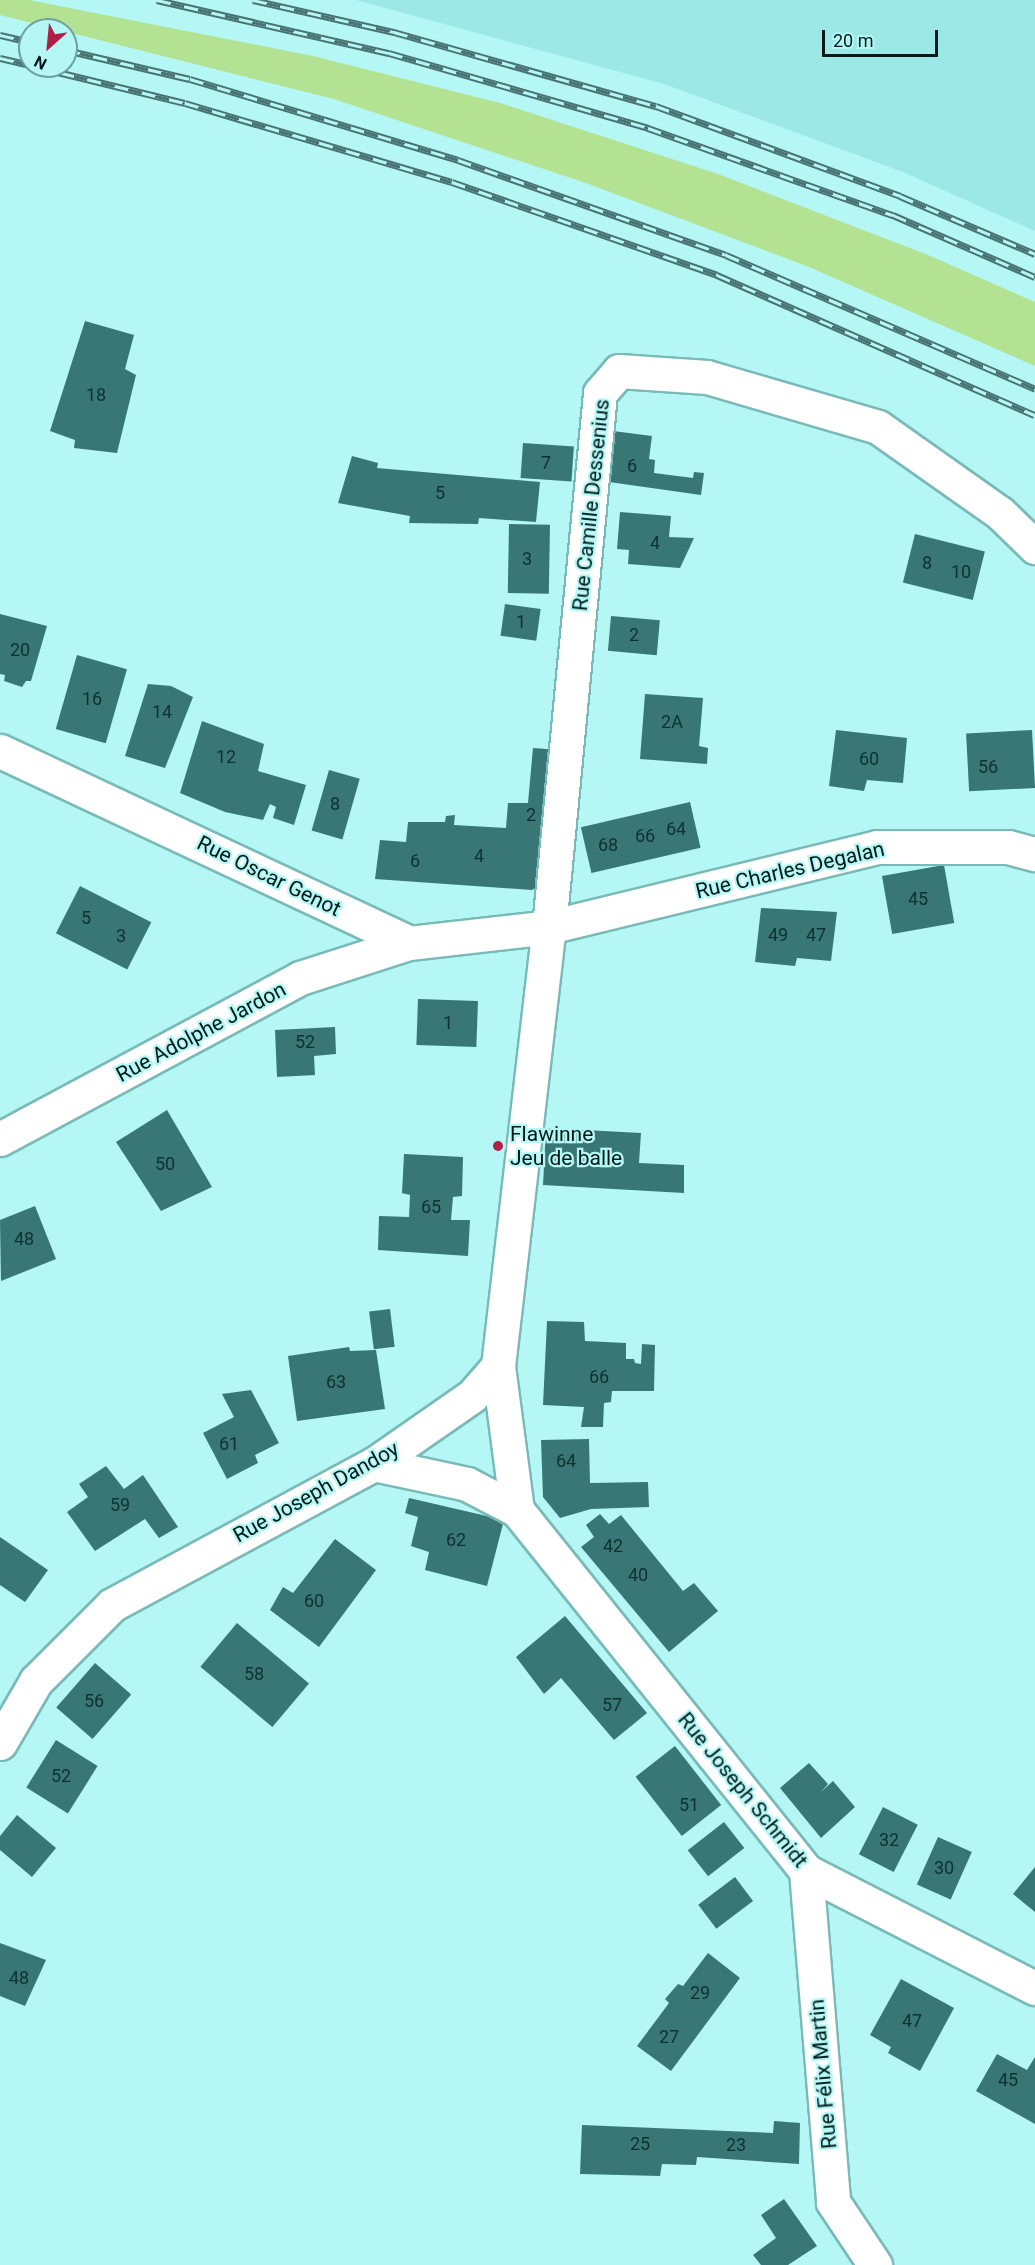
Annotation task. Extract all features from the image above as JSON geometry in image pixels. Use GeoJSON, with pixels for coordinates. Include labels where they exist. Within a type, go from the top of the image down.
{"type":"FeatureCollection","features":[{"type":"Feature","properties":{"kind":"street","name":"Rue Camille Dessenius"},"geometry":{"type":"LineString","coordinates":[[549,927],[600,393],[619,371],[706,377],[878,427],[1000,513],[1035,547]]}},
{"type":"Feature","properties":{"kind":"street","name":"Rue Oscar Genot"},"geometry":{"type":"LineString","coordinates":[[0,751],[409,943]]}},
{"type":"Feature","properties":{"kind":"street","name":"Rue Charles Degalan"},"geometry":{"type":"LineString","coordinates":[[549,927],[877,847],[1008,848],[1035,854]]}},
{"type":"Feature","properties":{"kind":"street"},"geometry":{"type":"LineString","coordinates":[[409,943],[549,927],[498,1366],[518,1510]]}},
{"type":"Feature","properties":{"kind":"street","name":"Rue Adolphe Jardon"},"geometry":{"type":"LineString","coordinates":[[0,1139],[300,978],[409,943]]}},
{"type":"Feature","properties":{"kind":"street","name":"Rue Joseph Dandoy"},"geometry":{"type":"LineString","coordinates":[[0,1743],[36,1681],[112,1605],[374,1464],[472,1396],[498,1366]]}},
{"type":"Feature","properties":{"kind":"street"},"geometry":{"type":"LineString","coordinates":[[374,1464],[467,1484],[518,1510]]}},
{"type":"Feature","properties":{"kind":"street","name":"Rue Joseph Schmidt"},"geometry":{"type":"LineString","coordinates":[[518,1510],[806,1871],[1035,1988]]}},
{"type":"Feature","properties":{"kind":"street","name":"Rue Félix Martin"},"geometry":{"type":"LineString","coordinates":[[806,1871],[833,2202],[875,2265]]}},
{"type":"Feature","properties":{"kind":"shaded area"},"geometry":{"type":"Polygon","coordinates":[[[356,0],[1035,0],[1035,231],[903,172],[664,84],[356,0]]]}},
{"type":"Feature","properties":{"kind":"green space"},"geometry":{"type":"Polygon","coordinates":[[[0,0],[29,0],[313,56],[500,103],[718,174],[928,255],[1035,302],[1035,366],[809,267],[586,183],[334,99],[78,35],[78,18],[18,20],[0,15],[0,0]]]}},
{"type":"Feature","properties":{"kind":"building"},"geometry":{"type":"Polygon","coordinates":[[[85,321],[134,335],[125,369],[136,375],[117,453],[74,448],[75,440],[50,431],[85,321]]]}},
{"type":"Feature","properties":{"kind":"building"},"geometry":{"type":"Polygon","coordinates":[[[613,431],[652,436],[649,459],[655,460],[654,473],[693,478],[694,472],[704,473],[701,495],[609,482],[613,431]]]}},
{"type":"Feature","properties":{"kind":"building"},"geometry":{"type":"Polygon","coordinates":[[[523,443],[574,447],[571,481],[521,478],[523,443]]]}},
{"type":"Feature","properties":{"kind":"building"},"geometry":{"type":"Polygon","coordinates":[[[352,456],[378,463],[377,468],[540,482],[536,522],[479,518],[478,524],[409,523],[410,516],[338,503],[352,456]]]}},
{"type":"Feature","properties":{"kind":"building"},"geometry":{"type":"Polygon","coordinates":[[[620,512],[671,516],[669,537],[694,538],[680,568],[628,564],[629,550],[617,549],[620,512]]]}},
{"type":"Feature","properties":{"kind":"building"},"geometry":{"type":"Polygon","coordinates":[[[509,524],[550,525],[549,594],[508,593],[509,524]]]}},
{"type":"Feature","properties":{"kind":"building"},"geometry":{"type":"Polygon","coordinates":[[[915,534],[985,551],[973,600],[903,583],[915,534]]]}},
{"type":"Feature","properties":{"kind":"building"},"geometry":{"type":"Polygon","coordinates":[[[505,604],[541,609],[536,641],[501,636],[505,604]]]}},
{"type":"Feature","properties":{"kind":"building"},"geometry":{"type":"Polygon","coordinates":[[[0,614],[47,626],[31,681],[26,681],[22,687],[4,681],[5,675],[0,674],[0,614]]]}},
{"type":"Feature","properties":{"kind":"building"},"geometry":{"type":"Polygon","coordinates":[[[611,616],[660,620],[657,655],[608,651],[611,616]]]}},
{"type":"Feature","properties":{"kind":"building"},"geometry":{"type":"Polygon","coordinates":[[[77,655],[127,669],[106,743],[56,729],[77,655]]]}},
{"type":"Feature","properties":{"kind":"building"},"geometry":{"type":"Polygon","coordinates":[[[148,684],[171,686],[193,697],[165,768],[125,756],[148,684]]]}},
{"type":"Feature","properties":{"kind":"building"},"geometry":{"type":"Polygon","coordinates":[[[645,694],[703,698],[699,746],[708,748],[707,764],[640,759],[645,694]]]}},
{"type":"Feature","properties":{"kind":"building"},"geometry":{"type":"Polygon","coordinates":[[[202,721],[264,744],[258,771],[306,785],[294,825],[273,818],[276,807],[270,804],[263,820],[225,812],[180,793],[202,721]]]}},
{"type":"Feature","properties":{"kind":"building"},"geometry":{"type":"Polygon","coordinates":[[[836,730],[907,738],[903,783],[867,780],[864,791],[829,786],[836,730]]]}},
{"type":"Feature","properties":{"kind":"building"},"geometry":{"type":"Polygon","coordinates":[[[1032,730],[1035,788],[969,791],[966,733],[1032,730]]]}},
{"type":"Feature","properties":{"kind":"building"},"geometry":{"type":"Polygon","coordinates":[[[533,748],[560,750],[542,884],[532,890],[375,879],[380,840],[406,842],[408,822],[445,822],[446,816],[455,815],[454,825],[506,828],[508,803],[528,803],[533,748]]]}},
{"type":"Feature","properties":{"kind":"building"},"geometry":{"type":"Polygon","coordinates":[[[329,770],[360,779],[342,839],[312,831],[329,770]]]}},
{"type":"Feature","properties":{"kind":"building"},"geometry":{"type":"Polygon","coordinates":[[[690,802],[701,848],[591,873],[581,827],[690,802]]]}},
{"type":"Feature","properties":{"kind":"building"},"geometry":{"type":"Polygon","coordinates":[[[944,865],[954,923],[892,934],[882,876],[944,865]]]}},
{"type":"Feature","properties":{"kind":"building"},"geometry":{"type":"Polygon","coordinates":[[[80,886],[151,922],[127,970],[56,933],[80,886]]]}},
{"type":"Feature","properties":{"kind":"building"},"geometry":{"type":"Polygon","coordinates":[[[761,908],[837,912],[831,961],[797,958],[795,966],[755,962],[761,908]]]}},
{"type":"Feature","properties":{"kind":"building"},"geometry":{"type":"Polygon","coordinates":[[[418,999],[478,1001],[476,1047],[416,1045],[418,999]]]}},
{"type":"Feature","properties":{"kind":"building"},"geometry":{"type":"Polygon","coordinates":[[[335,1027],[336,1054],[314,1056],[315,1075],[277,1077],[275,1030],[335,1027]]]}},
{"type":"Feature","properties":{"kind":"building"},"geometry":{"type":"Polygon","coordinates":[[[167,1110],[212,1187],[161,1211],[116,1142],[167,1110]]]}},
{"type":"Feature","properties":{"kind":"building"},"geometry":{"type":"Polygon","coordinates":[[[546,1128],[641,1133],[639,1163],[684,1165],[684,1193],[543,1185],[546,1128]]]}},
{"type":"Feature","properties":{"kind":"building"},"geometry":{"type":"Polygon","coordinates":[[[404,1154],[463,1157],[462,1196],[453,1197],[451,1220],[470,1220],[468,1256],[378,1250],[379,1216],[409,1217],[410,1195],[402,1193],[404,1154]]]}},
{"type":"Feature","properties":{"kind":"building"},"geometry":{"type":"Polygon","coordinates":[[[35,1206],[56,1259],[1,1281],[0,1220],[35,1206]]]}},
{"type":"Feature","properties":{"kind":"building"},"geometry":{"type":"Polygon","coordinates":[[[390,1309],[395,1347],[374,1349],[369,1312],[390,1309]]]}},
{"type":"Feature","properties":{"kind":"building"},"geometry":{"type":"Polygon","coordinates":[[[547,1321],[584,1322],[585,1341],[626,1343],[626,1359],[634,1359],[635,1363],[641,1364],[642,1344],[655,1345],[654,1391],[612,1391],[611,1402],[604,1403],[603,1427],[581,1427],[584,1407],[543,1405],[547,1321]]]}},
{"type":"Feature","properties":{"kind":"building"},"geometry":{"type":"Polygon","coordinates":[[[349,1347],[350,1351],[376,1350],[385,1409],[297,1421],[288,1356],[349,1347]]]}},
{"type":"Feature","properties":{"kind":"building"},"geometry":{"type":"Polygon","coordinates":[[[251,1390],[279,1443],[255,1455],[258,1463],[227,1479],[203,1433],[234,1417],[222,1394],[251,1390]]]}},
{"type":"Feature","properties":{"kind":"building"},"geometry":{"type":"Polygon","coordinates":[[[589,1439],[590,1483],[648,1482],[649,1507],[591,1509],[560,1518],[543,1497],[541,1440],[589,1439]]]}},
{"type":"Feature","properties":{"kind":"building"},"geometry":{"type":"Polygon","coordinates":[[[106,1466],[124,1489],[143,1475],[178,1527],[159,1538],[145,1519],[95,1551],[67,1512],[88,1497],[79,1484],[106,1466]]]}},
{"type":"Feature","properties":{"kind":"building"},"geometry":{"type":"Polygon","coordinates":[[[409,1498],[504,1520],[487,1586],[425,1570],[429,1552],[411,1546],[418,1517],[405,1513],[409,1498]]]}},
{"type":"Feature","properties":{"kind":"building"},"geometry":{"type":"Polygon","coordinates":[[[600,1514],[609,1524],[621,1515],[683,1591],[694,1583],[718,1611],[669,1652],[581,1547],[594,1537],[586,1525],[600,1514]]]}},
{"type":"Feature","properties":{"kind":"building"},"geometry":{"type":"Polygon","coordinates":[[[0,1537],[48,1570],[25,1602],[0,1585],[0,1537]]]}},
{"type":"Feature","properties":{"kind":"building"},"geometry":{"type":"Polygon","coordinates":[[[335,1539],[376,1570],[319,1647],[270,1610],[283,1587],[293,1593],[335,1539]]]}},
{"type":"Feature","properties":{"kind":"building"},"geometry":{"type":"Polygon","coordinates":[[[565,1616],[647,1713],[614,1740],[561,1678],[544,1694],[516,1657],[565,1616]]]}},
{"type":"Feature","properties":{"kind":"building"},"geometry":{"type":"Polygon","coordinates":[[[237,1623],[309,1683],[272,1727],[200,1667],[237,1623]]]}},
{"type":"Feature","properties":{"kind":"building"},"geometry":{"type":"Polygon","coordinates":[[[95,1663],[131,1694],[93,1739],[56,1708],[95,1663]]]}},
{"type":"Feature","properties":{"kind":"building"},"geometry":{"type":"Polygon","coordinates":[[[56,1740],[98,1766],[68,1813],[26,1787],[56,1740]]]}},
{"type":"Feature","properties":{"kind":"building"},"geometry":{"type":"Polygon","coordinates":[[[675,1746],[721,1805],[682,1836],[636,1777],[675,1746]]]}},
{"type":"Feature","properties":{"kind":"building"},"geometry":{"type":"Polygon","coordinates":[[[809,1763],[828,1784],[821,1792],[833,1781],[855,1807],[821,1838],[780,1788],[809,1763]]]}},
{"type":"Feature","properties":{"kind":"building"},"geometry":{"type":"Polygon","coordinates":[[[883,1807],[918,1825],[894,1872],[859,1854],[883,1807]]]}},
{"type":"Feature","properties":{"kind":"building"},"geometry":{"type":"Polygon","coordinates":[[[17,1815],[56,1848],[32,1877],[0,1850],[0,1836],[17,1815]]]}},
{"type":"Feature","properties":{"kind":"building"},"geometry":{"type":"Polygon","coordinates":[[[724,1822],[744,1848],[708,1876],[688,1850],[724,1822]]]}},
{"type":"Feature","properties":{"kind":"building"},"geometry":{"type":"Polygon","coordinates":[[[938,1837],[972,1852],[951,1900],[917,1885],[938,1837]]]}},
{"type":"Feature","properties":{"kind":"building"},"geometry":{"type":"Polygon","coordinates":[[[1035,1867],[1035,1912],[1013,1894],[1035,1867]]]}},
{"type":"Feature","properties":{"kind":"building"},"geometry":{"type":"Polygon","coordinates":[[[735,1877],[753,1901],[716,1929],[698,1905],[735,1877]]]}},
{"type":"Feature","properties":{"kind":"building"},"geometry":{"type":"Polygon","coordinates":[[[0,1943],[46,1960],[25,2006],[0,1996],[0,1943]]]}},
{"type":"Feature","properties":{"kind":"building"},"geometry":{"type":"Polygon","coordinates":[[[708,1953],[740,1978],[671,2071],[637,2046],[669,2003],[665,1999],[678,1984],[683,1986],[708,1953]]]}},
{"type":"Feature","properties":{"kind":"building"},"geometry":{"type":"Polygon","coordinates":[[[901,1979],[954,2008],[920,2071],[888,2053],[891,2047],[870,2035],[901,1979]]]}},
{"type":"Feature","properties":{"kind":"building"},"geometry":{"type":"Polygon","coordinates":[[[997,2054],[1027,2070],[1035,2057],[1035,2124],[976,2091],[997,2054]]]}},
{"type":"Feature","properties":{"kind":"building"},"geometry":{"type":"Polygon","coordinates":[[[774,2121],[800,2123],[799,2164],[697,2157],[696,2165],[662,2164],[660,2176],[580,2174],[582,2125],[773,2133],[774,2121]]]}},
{"type":"Feature","properties":{"kind":"building"},"geometry":{"type":"Polygon","coordinates":[[[784,2199],[817,2246],[788,2265],[761,2265],[753,2255],[776,2238],[761,2215],[784,2199]]]}},
{"type":"Feature","properties":{"kind":"railway"},"geometry":{"type":"LineString","coordinates":[[157,0],[389,53],[648,128],[893,215],[1035,277]]}},
{"type":"Feature","properties":{"kind":"railway"},"geometry":{"type":"LineString","coordinates":[[253,0],[394,32],[656,106],[900,196],[1035,254]]}},
{"type":"Feature","properties":{"kind":"railway"},"geometry":{"type":"LineString","coordinates":[[0,35],[18,39]]}},
{"type":"Feature","properties":{"kind":"railway"},"geometry":{"type":"LineString","coordinates":[[78,53],[190,79],[458,160],[726,255],[1035,389]]}},
{"type":"Feature","properties":{"kind":"railway"},"geometry":{"type":"LineString","coordinates":[[0,58],[18,62]]}},
{"type":"Feature","properties":{"kind":"railway"},"geometry":{"type":"LineString","coordinates":[[78,77],[185,103],[452,182],[717,275],[1035,415]]}},
{"type":"Feature","properties":{"kind":"place","name":"Flawinne Jeu de balle"},"geometry":{"type":"Point","coordinates":[498,1146]}}]}
